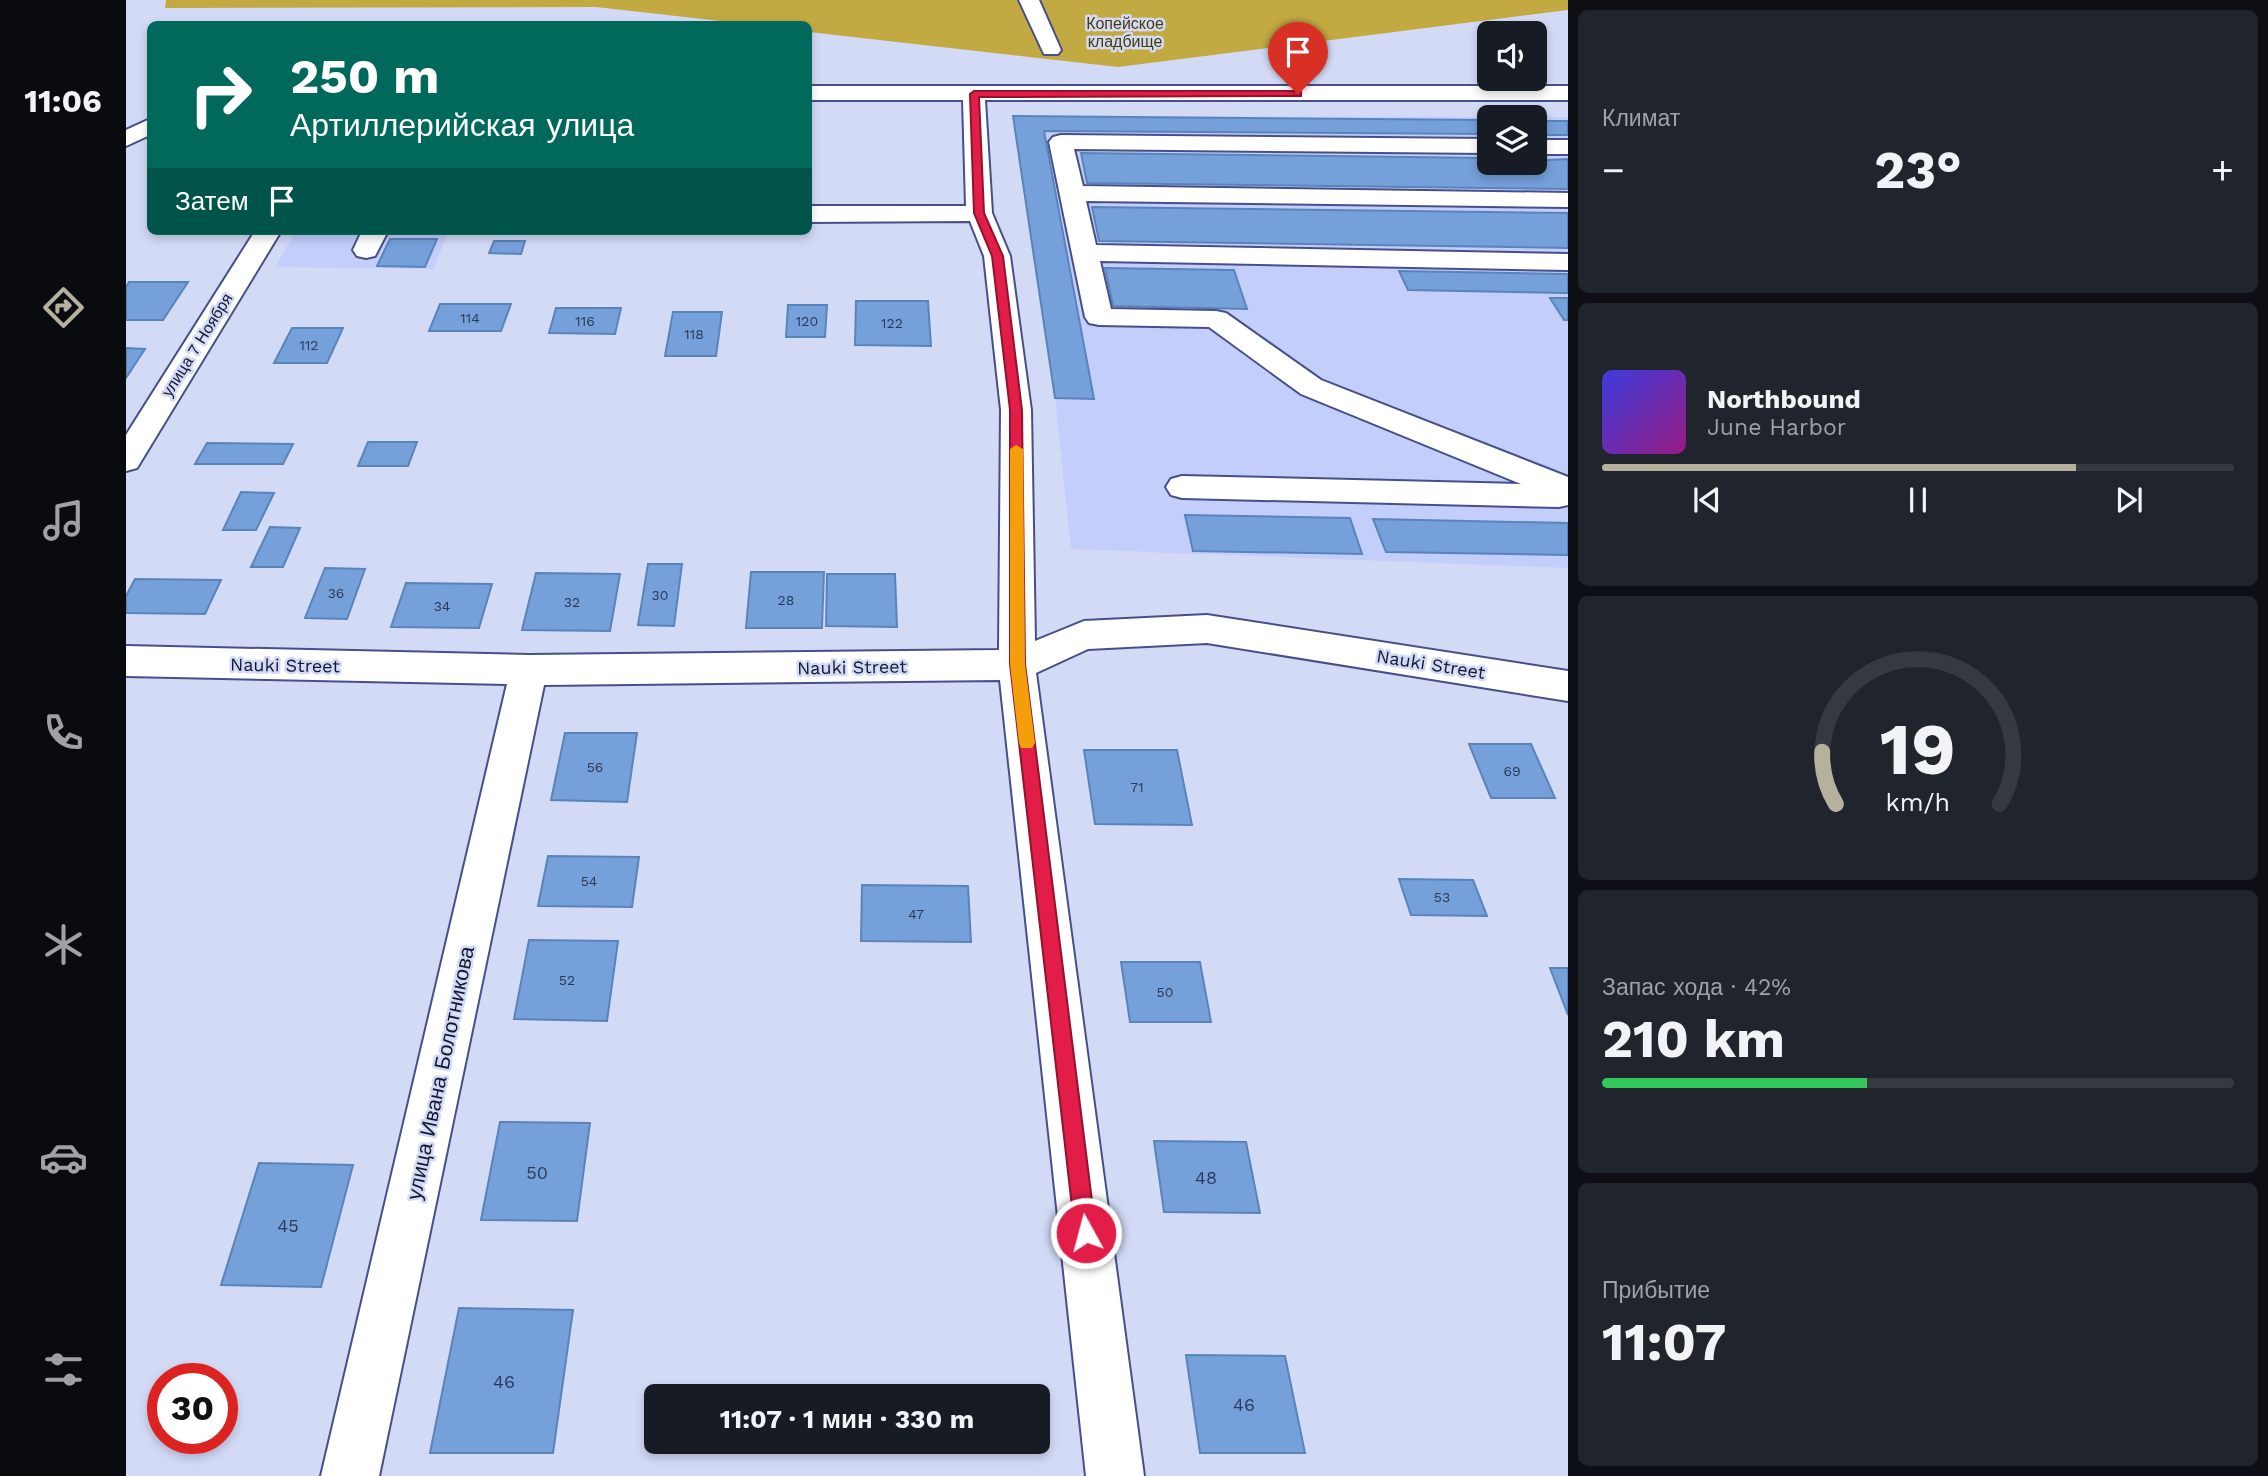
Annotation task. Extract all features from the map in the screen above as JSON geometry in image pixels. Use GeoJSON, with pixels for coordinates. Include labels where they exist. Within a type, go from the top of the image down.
{"type":"FeatureCollection","features":[{"type":"Feature","properties":{"kind":"street"},"geometry":{"type":"LineString","coordinates":[[1029,0],[1051,50]]}},
{"type":"Feature","properties":{"kind":"street"},"geometry":{"type":"LineString","coordinates":[[812,93],[1568,93]]}},
{"type":"Feature","properties":{"kind":"street"},"geometry":{"type":"LineString","coordinates":[[974,94],[979,213],[997,256],[1016,410],[1017,664],[1115,1476]]}},
{"type":"Feature","properties":{"kind":"street"},"geometry":{"type":"LineString","coordinates":[[126,139],[147,128]]}},
{"type":"Feature","properties":{"kind":"street"},"geometry":{"type":"LineString","coordinates":[[1477,146],[1061,142],[1099,317],[1216,319],[1311,387],[1568,491]]}},
{"type":"Feature","properties":{"kind":"street"},"geometry":{"type":"LineString","coordinates":[[1547,147],[1568,147]]}},
{"type":"Feature","properties":{"kind":"street"},"geometry":{"type":"LineString","coordinates":[[1071,193],[1568,200]]}},
{"type":"Feature","properties":{"kind":"street"},"geometry":{"type":"LineString","coordinates":[[812,214],[979,213]]}},
{"type":"Feature","properties":{"kind":"street","name":"улица 7 Ноября"},"geometry":{"type":"LineString","coordinates":[[126,460],[266,235]]}},
{"type":"Feature","properties":{"kind":"street"},"geometry":{"type":"LineString","coordinates":[[1084,253],[1568,262]]}},
{"type":"Feature","properties":{"kind":"street"},"geometry":{"type":"LineString","coordinates":[[1182,487],[1568,496]]}},
{"type":"Feature","properties":{"kind":"street","name":"Nauki Street"},"geometry":{"type":"LineString","coordinates":[[126,662],[529,670],[1017,664],[1084,635],[1207,629],[1568,685]]}},
{"type":"Feature","properties":{"kind":"street","name":"улица Ивана Болотникова"},"geometry":{"type":"LineString","coordinates":[[351,1476],[529,670]]}},
{"type":"Feature","properties":{"kind":"shaded area"},"geometry":{"type":"Polygon","coordinates":[[[1013,116],[1477,117],[1477,175],[1547,175],[1547,117],[1568,117],[1568,568],[1071,549],[1055,398],[1013,116]]]}},
{"type":"Feature","properties":{"kind":"shaded area"},"geometry":{"type":"Polygon","coordinates":[[[293,235],[447,235],[434,269],[276,267],[293,235]]]}},
{"type":"Feature","properties":{"kind":"green space","name":"Копейское кладбище"},"geometry":{"type":"Polygon","coordinates":[[[166,0],[1568,0],[1568,10],[1118,67],[812,32],[812,21],[720,21],[596,7],[165,8],[166,0]]]}},
{"type":"Feature","properties":{"kind":"building"},"geometry":{"type":"Polygon","coordinates":[[[1013,116],[1477,120],[1477,134],[1044,131],[1094,399],[1055,398],[1013,116]]]}},
{"type":"Feature","properties":{"kind":"building"},"geometry":{"type":"Polygon","coordinates":[[[1547,121],[1568,121],[1568,135],[1547,135],[1547,121]]]}},
{"type":"Feature","properties":{"kind":"building"},"geometry":{"type":"Polygon","coordinates":[[[1081,153],[1477,158],[1477,175],[1547,175],[1547,160],[1568,159],[1568,189],[1087,183],[1081,153]]]}},
{"type":"Feature","properties":{"kind":"building"},"geometry":{"type":"Polygon","coordinates":[[[1092,207],[1568,213],[1568,248],[1099,241],[1092,207]]]}},
{"type":"Feature","properties":{"kind":"building"},"geometry":{"type":"Polygon","coordinates":[[[390,239],[437,239],[425,267],[377,266],[390,239]]]}},
{"type":"Feature","properties":{"kind":"building"},"geometry":{"type":"Polygon","coordinates":[[[494,241],[525,241],[521,254],[489,253],[494,241]]]}},
{"type":"Feature","properties":{"kind":"building"},"geometry":{"type":"Polygon","coordinates":[[[1105,268],[1234,270],[1247,309],[1113,306],[1105,268]]]}},
{"type":"Feature","properties":{"kind":"building"},"geometry":{"type":"Polygon","coordinates":[[[1399,271],[1568,274],[1568,293],[1408,290],[1399,271]]]}},
{"type":"Feature","properties":{"kind":"building"},"geometry":{"type":"Polygon","coordinates":[[[129,282],[188,282],[163,320],[126,320],[126,287],[129,282]]]}},
{"type":"Feature","properties":{"kind":"building"},"geometry":{"type":"Polygon","coordinates":[[[1550,298],[1568,298],[1568,320],[1564,320],[1550,298]]]}},
{"type":"Feature","properties":{"kind":"building"},"geometry":{"type":"Polygon","coordinates":[[[856,301],[928,301],[931,346],[855,345],[856,301]]]}},
{"type":"Feature","properties":{"kind":"building"},"geometry":{"type":"Polygon","coordinates":[[[440,304],[511,304],[501,331],[429,331],[440,304]]]}},
{"type":"Feature","properties":{"kind":"building"},"geometry":{"type":"Polygon","coordinates":[[[788,305],[827,305],[825,337],[786,337],[788,305]]]}},
{"type":"Feature","properties":{"kind":"building"},"geometry":{"type":"Polygon","coordinates":[[[556,308],[621,308],[615,334],[549,333],[556,308]]]}},
{"type":"Feature","properties":{"kind":"building"},"geometry":{"type":"Polygon","coordinates":[[[673,312],[722,312],[716,356],[665,356],[673,312]]]}},
{"type":"Feature","properties":{"kind":"building"},"geometry":{"type":"Polygon","coordinates":[[[292,328],[343,328],[327,363],[274,363],[292,328]]]}},
{"type":"Feature","properties":{"kind":"building"},"geometry":{"type":"Polygon","coordinates":[[[126,348],[145,349],[126,378],[126,348]]]}},
{"type":"Feature","properties":{"kind":"building"},"geometry":{"type":"Polygon","coordinates":[[[368,442],[417,442],[408,466],[358,466],[368,442]]]}},
{"type":"Feature","properties":{"kind":"building"},"geometry":{"type":"Polygon","coordinates":[[[207,443],[293,444],[283,464],[195,464],[207,443]]]}},
{"type":"Feature","properties":{"kind":"building"},"geometry":{"type":"Polygon","coordinates":[[[241,492],[274,493],[256,530],[223,530],[241,492]]]}},
{"type":"Feature","properties":{"kind":"building"},"geometry":{"type":"Polygon","coordinates":[[[1185,515],[1350,518],[1362,554],[1193,551],[1185,515]]]}},
{"type":"Feature","properties":{"kind":"building"},"geometry":{"type":"Polygon","coordinates":[[[1373,519],[1568,523],[1568,555],[1386,552],[1373,519]]]}},
{"type":"Feature","properties":{"kind":"building"},"geometry":{"type":"Polygon","coordinates":[[[270,527],[300,528],[283,567],[251,567],[270,527]]]}},
{"type":"Feature","properties":{"kind":"building"},"geometry":{"type":"Polygon","coordinates":[[[648,564],[682,564],[674,626],[638,625],[648,564]]]}},
{"type":"Feature","properties":{"kind":"building"},"geometry":{"type":"Polygon","coordinates":[[[325,568],[365,569],[347,619],[305,618],[325,568]]]}},
{"type":"Feature","properties":{"kind":"building"},"geometry":{"type":"Polygon","coordinates":[[[751,572],[824,572],[822,628],[746,628],[751,572]]]}},
{"type":"Feature","properties":{"kind":"building"},"geometry":{"type":"Polygon","coordinates":[[[536,573],[620,574],[610,631],[522,630],[536,573]]]}},
{"type":"Feature","properties":{"kind":"building"},"geometry":{"type":"Polygon","coordinates":[[[827,574],[895,574],[897,627],[826,626],[827,574]]]}},
{"type":"Feature","properties":{"kind":"building"},"geometry":{"type":"Polygon","coordinates":[[[135,579],[221,580],[205,614],[126,613],[126,596],[135,579]]]}},
{"type":"Feature","properties":{"kind":"building"},"geometry":{"type":"Polygon","coordinates":[[[406,583],[492,584],[479,628],[391,627],[406,583]]]}},
{"type":"Feature","properties":{"kind":"building"},"geometry":{"type":"Polygon","coordinates":[[[565,733],[637,733],[627,802],[551,800],[565,733]]]}},
{"type":"Feature","properties":{"kind":"building"},"geometry":{"type":"Polygon","coordinates":[[[1469,744],[1531,744],[1555,798],[1491,798],[1469,744]]]}},
{"type":"Feature","properties":{"kind":"building"},"geometry":{"type":"Polygon","coordinates":[[[1084,750],[1177,750],[1192,825],[1095,824],[1084,750]]]}},
{"type":"Feature","properties":{"kind":"building"},"geometry":{"type":"Polygon","coordinates":[[[548,856],[639,857],[632,907],[538,906],[548,856]]]}},
{"type":"Feature","properties":{"kind":"building"},"geometry":{"type":"Polygon","coordinates":[[[1399,879],[1473,880],[1487,916],[1411,915],[1399,879]]]}},
{"type":"Feature","properties":{"kind":"building"},"geometry":{"type":"Polygon","coordinates":[[[862,885],[968,886],[971,942],[861,941],[862,885]]]}},
{"type":"Feature","properties":{"kind":"building"},"geometry":{"type":"Polygon","coordinates":[[[529,940],[618,941],[607,1021],[514,1019],[529,940]]]}},
{"type":"Feature","properties":{"kind":"building"},"geometry":{"type":"Polygon","coordinates":[[[1121,962],[1200,962],[1211,1022],[1130,1022],[1121,962]]]}},
{"type":"Feature","properties":{"kind":"building"},"geometry":{"type":"Polygon","coordinates":[[[1550,968],[1568,968],[1568,1015],[1550,968]]]}},
{"type":"Feature","properties":{"kind":"building"},"geometry":{"type":"Polygon","coordinates":[[[500,1122],[590,1123],[577,1221],[481,1220],[500,1122]]]}},
{"type":"Feature","properties":{"kind":"building"},"geometry":{"type":"Polygon","coordinates":[[[1154,1141],[1246,1142],[1260,1213],[1164,1212],[1154,1141]]]}},
{"type":"Feature","properties":{"kind":"building"},"geometry":{"type":"Polygon","coordinates":[[[259,1163],[353,1165],[321,1287],[221,1285],[259,1163]]]}},
{"type":"Feature","properties":{"kind":"building"},"geometry":{"type":"Polygon","coordinates":[[[459,1308],[573,1310],[553,1453],[430,1453],[459,1308]]]}},
{"type":"Feature","properties":{"kind":"building"},"geometry":{"type":"Polygon","coordinates":[[[1186,1355],[1285,1356],[1305,1453],[1200,1453],[1186,1355]]]}},
{"type":"Feature","properties":{"kind":"slow traffic"},"geometry":{"type":"LineString","coordinates":[[1016,449],[1017,664],[1027,743]]}},
{"type":"Feature","properties":{"kind":"route"},"geometry":{"type":"LineString","coordinates":[[1086,1233],[1017,664],[1016,410],[997,256],[979,213],[974,94],[1298,94]]}}]}
